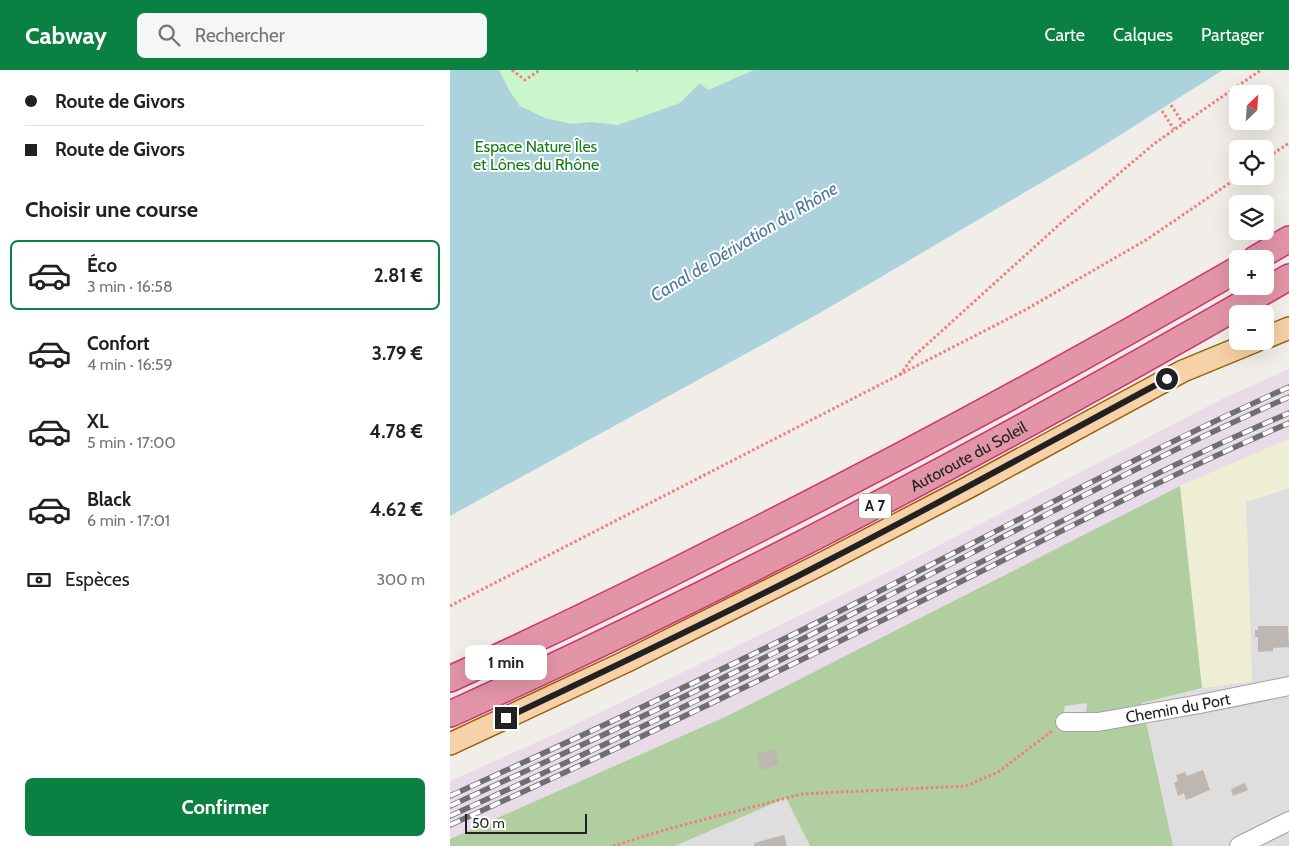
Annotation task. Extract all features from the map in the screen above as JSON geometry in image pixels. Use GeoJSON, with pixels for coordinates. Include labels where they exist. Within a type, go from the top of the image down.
{"type":"FeatureCollection","features":[{"type":"Feature","properties":{"kind":"highway"},"geometry":{"type":"LineString","coordinates":[[1270,250],[1289,239]]}},
{"type":"Feature","properties":{"kind":"highway","name":"Autoroute du Soleil"},"geometry":{"type":"LineString","coordinates":[[450,679],[604,607],[860,477],[1018,394],[1229,274]]}},
{"type":"Feature","properties":{"kind":"highway","name":"Autoroute du Soleil"},"geometry":{"type":"LineString","coordinates":[[450,714],[668,612],[796,548],[1088,391],[1289,277]]}},
{"type":"Feature","properties":{"kind":"main road"},"geometry":{"type":"LineString","coordinates":[[1274,334],[1289,328]]}},
{"type":"Feature","properties":{"kind":"main road"},"geometry":{"type":"LineString","coordinates":[[450,744],[625,662],[823,563],[969,487],[1183,370],[1233,350]]}},
{"type":"Feature","properties":{"kind":"street","name":"Chemin du Port"},"geometry":{"type":"LineString","coordinates":[[1065,722],[1098,722],[1289,686]]}},
{"type":"Feature","properties":{"kind":"street"},"geometry":{"type":"LineString","coordinates":[[1239,846],[1289,821]]}},
{"type":"Feature","properties":{"kind":"path"},"geometry":{"type":"LineString","coordinates":[[512,70],[525,80],[540,70]]}},
{"type":"Feature","properties":{"kind":"path"},"geometry":{"type":"LineString","coordinates":[[900,375],[913,357],[1061,223],[1155,143],[1261,70]]}},
{"type":"Feature","properties":{"kind":"path"},"geometry":{"type":"LineString","coordinates":[[1170,105],[1183,123]]}},
{"type":"Feature","properties":{"kind":"path"},"geometry":{"type":"LineString","coordinates":[[1162,112],[1174,129]]}},
{"type":"Feature","properties":{"kind":"path"},"geometry":{"type":"LineString","coordinates":[[1274,153],[1289,143]]}},
{"type":"Feature","properties":{"kind":"path"},"geometry":{"type":"LineString","coordinates":[[450,606],[1025,310],[1146,240],[1229,183]]}},
{"type":"Feature","properties":{"kind":"path"},"geometry":{"type":"LineString","coordinates":[[613,846],[668,829],[802,794],[966,786],[998,772],[1065,722]]}},
{"type":"Feature","properties":{"kind":"shaded area"},"geometry":{"type":"Polygon","coordinates":[[[1289,369],[1289,439],[1180,486],[727,716],[450,839],[450,781],[564,730],[864,584],[1224,398],[1289,369]]]}},
{"type":"Feature","properties":{"kind":"shaded area"},"geometry":{"type":"Polygon","coordinates":[[[1289,488],[1289,846],[1173,846],[1142,703],[1202,688],[1252,681],[1246,502],[1289,488]]]}},
{"type":"Feature","properties":{"kind":"shaded area"},"geometry":{"type":"Polygon","coordinates":[[[1087,703],[1086,713],[1063,716],[1065,706],[1087,703]]]}},
{"type":"Feature","properties":{"kind":"shaded area"},"geometry":{"type":"Polygon","coordinates":[[[787,798],[810,846],[675,846],[787,798]]]}},
{"type":"Feature","properties":{"kind":"green space","name":"Espace Nature Îles et Lônes du Rhône"},"geometry":{"type":"Polygon","coordinates":[[[450,70],[884,70],[450,295],[450,70]]]}},
{"type":"Feature","properties":{"kind":"green space"},"geometry":{"type":"Polygon","coordinates":[[[1289,439],[1289,488],[1246,502],[1252,681],[1202,688],[1180,486],[1289,439]]]}},
{"type":"Feature","properties":{"kind":"green space"},"geometry":{"type":"Polygon","coordinates":[[[1180,486],[1202,688],[1142,703],[1173,846],[810,846],[786,798],[675,846],[450,846],[450,839],[727,716],[1180,486]]]}},
{"type":"Feature","properties":{"kind":"water","name":"Canal de Dérivation du Rhône"},"geometry":{"type":"Polygon","coordinates":[[[450,70],[499,70],[520,106],[545,118],[572,124],[592,122],[618,125],[680,103],[700,83],[708,90],[754,70],[1223,70],[1090,154],[818,314],[450,516],[450,70]]]}},
{"type":"Feature","properties":{"kind":"building"},"geometry":{"type":"Polygon","coordinates":[[[1258,626],[1288,626],[1289,647],[1273,648],[1273,651],[1258,652],[1258,637],[1255,637],[1255,630],[1258,630],[1258,626]]]}},
{"type":"Feature","properties":{"kind":"building"},"geometry":{"type":"Polygon","coordinates":[[[775,749],[779,765],[761,770],[756,754],[775,749]]]}},
{"type":"Feature","properties":{"kind":"building"},"geometry":{"type":"Polygon","coordinates":[[[1203,770],[1210,790],[1186,800],[1184,793],[1178,796],[1174,783],[1178,781],[1176,775],[1185,772],[1187,776],[1203,770]]]}},
{"type":"Feature","properties":{"kind":"building"},"geometry":{"type":"Polygon","coordinates":[[[1245,783],[1248,790],[1233,796],[1231,789],[1245,783]]]}},
{"type":"Feature","properties":{"kind":"building"},"geometry":{"type":"Polygon","coordinates":[[[784,835],[787,846],[754,846],[754,843],[784,835]]]}},
{"type":"Feature","properties":{"kind":"railway"},"geometry":{"type":"LineString","coordinates":[[450,796],[749,656],[1177,439],[1289,387]]}},
{"type":"Feature","properties":{"kind":"railway"},"geometry":{"type":"LineString","coordinates":[[450,806],[752,664],[1178,448],[1289,397]]}},
{"type":"Feature","properties":{"kind":"railway"},"geometry":{"type":"LineString","coordinates":[[450,816],[706,696],[961,572],[1164,470],[1289,413]]}},
{"type":"Feature","properties":{"kind":"railway"},"geometry":{"type":"LineString","coordinates":[[450,825],[702,708],[890,617],[1162,481],[1289,423]]}},
{"type":"Feature","properties":{"kind":"route"},"geometry":{"type":"LineString","coordinates":[[506,718],[625,662],[823,563],[969,487],[1167,379]]}}]}
